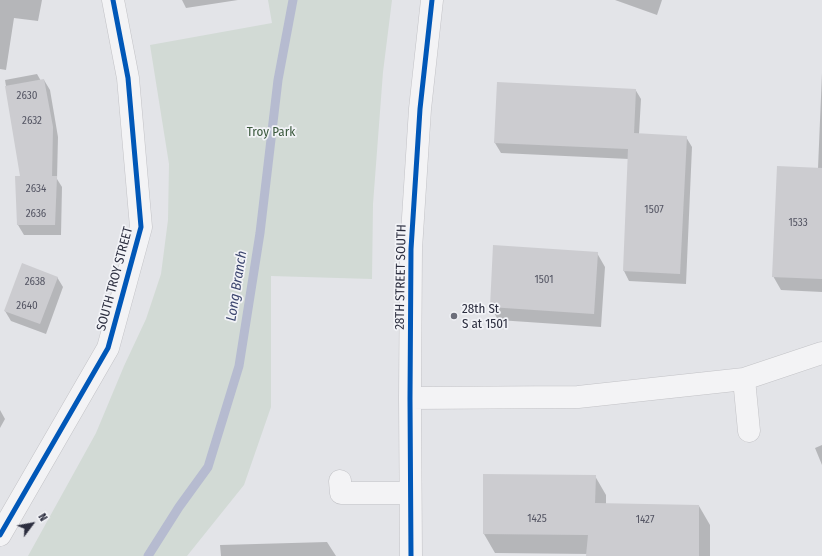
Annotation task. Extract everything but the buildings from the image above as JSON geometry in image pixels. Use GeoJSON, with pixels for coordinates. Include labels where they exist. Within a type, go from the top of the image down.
{"type":"FeatureCollection","features":[{"type":"Feature","properties":{"kind":"street","name":"SOUTH TROY STREET"},"geometry":{"type":"LineString","coordinates":[[2,529],[108,348],[141,227],[128,78],[113,0]]}},
{"type":"Feature","properties":{"kind":"street","name":"28TH STREET SOUTH"},"geometry":{"type":"LineString","coordinates":[[411,556],[410,398],[412,242],[420,109],[432,0]]}},
{"type":"Feature","properties":{"kind":"street"},"geometry":{"type":"LineString","coordinates":[[410,398],[578,397],[744,379],[822,353]]}},
{"type":"Feature","properties":{"kind":"street"},"geometry":{"type":"LineString","coordinates":[[744,379],[749,431]]}},
{"type":"Feature","properties":{"kind":"street"},"geometry":{"type":"LineString","coordinates":[[340,481],[341,493],[410,493]]}},
{"type":"Feature","properties":{"kind":"green space","name":"Troy Park"},"geometry":{"type":"Polygon","coordinates":[[[268,0],[392,0],[383,72],[373,204],[372,279],[271,276],[271,407],[244,485],[187,556],[28,556],[96,433],[124,366],[146,319],[161,274],[168,220],[169,164],[150,45],[272,23],[268,0]]]}},
{"type":"Feature","properties":{"kind":"waterway","name":"Long Branch"},"geometry":{"type":"LineString","coordinates":[[148,556],[179,507],[208,467],[239,366],[260,233],[278,80],[293,0]]}},
{"type":"Feature","properties":{"kind":"cycle path"},"geometry":{"type":"LineString","coordinates":[[0,535],[108,348],[141,227],[128,78],[113,0]]}},
{"type":"Feature","properties":{"kind":"cycle path"},"geometry":{"type":"LineString","coordinates":[[411,556],[411,249],[420,109],[432,0]]}},
{"type":"Feature","properties":{"kind":"place","name":"28th St S at 1501"},"geometry":{"type":"Point","coordinates":[454,316]}}]}
